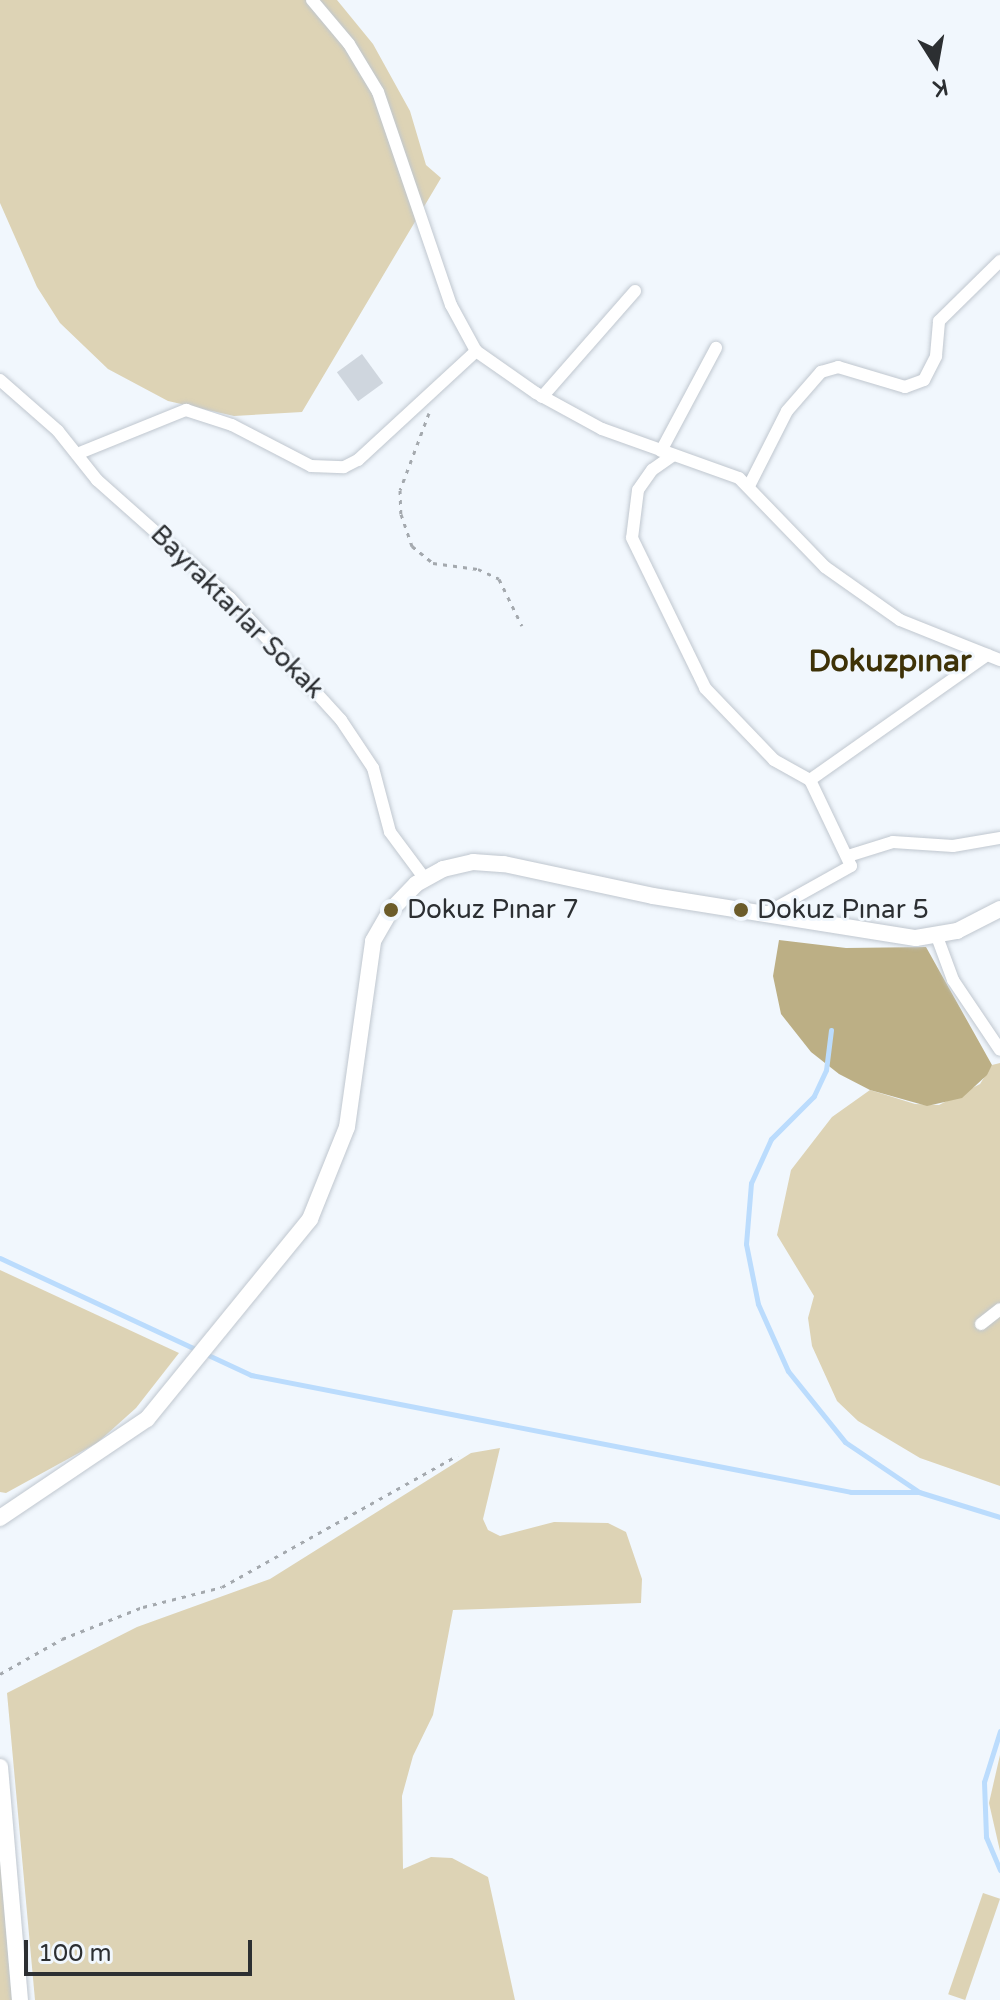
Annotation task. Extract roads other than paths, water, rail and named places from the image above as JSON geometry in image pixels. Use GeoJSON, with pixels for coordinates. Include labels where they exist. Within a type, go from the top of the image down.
{"type":"FeatureCollection","features":[{"type":"Feature","properties":{"kind":"street"},"geometry":{"type":"LineString","coordinates":[[312,0],[349,44],[378,92],[451,305],[476,351],[542,397],[602,429],[666,454],[707,462],[749,486],[825,567],[900,620],[1000,660]]}},
{"type":"Feature","properties":{"kind":"street"},"geometry":{"type":"LineString","coordinates":[[749,486],[787,411],[821,372],[838,367],[905,387],[924,380],[936,356],[939,321],[1000,261]]}},
{"type":"Feature","properties":{"kind":"street"},"geometry":{"type":"LineString","coordinates":[[542,397],[635,291]]}},
{"type":"Feature","properties":{"kind":"street"},"geometry":{"type":"LineString","coordinates":[[716,348],[666,454],[638,490],[632,538],[705,688],[774,760],[810,780],[848,856],[851,866],[765,914]]}},
{"type":"Feature","properties":{"kind":"street"},"geometry":{"type":"LineString","coordinates":[[77,454],[186,410],[232,425],[311,466],[344,467],[358,460],[476,351]]}},
{"type":"Feature","properties":{"kind":"street","name":"Bayraktarlar Sokak"},"geometry":{"type":"LineString","coordinates":[[0,380],[58,431],[97,480],[230,598],[341,720],[373,768],[390,832],[425,879]]}},
{"type":"Feature","properties":{"kind":"street"},"geometry":{"type":"LineString","coordinates":[[810,780],[987,655]]}},
{"type":"Feature","properties":{"kind":"street"},"geometry":{"type":"LineString","coordinates":[[848,856],[893,842],[953,846],[1000,838]]}},
{"type":"Feature","properties":{"kind":"street"},"geometry":{"type":"LineString","coordinates":[[0,1518],[147,1419],[310,1219],[347,1127],[373,941],[391,910],[425,879],[473,862],[504,864],[765,914],[916,938],[957,931],[1000,909]]}},
{"type":"Feature","properties":{"kind":"street"},"geometry":{"type":"LineString","coordinates":[[936,934],[953,980],[1000,1050]]}},
{"type":"Feature","properties":{"kind":"street"},"geometry":{"type":"LineString","coordinates":[[981,1324],[1000,1309]]}},
{"type":"Feature","properties":{"kind":"street"},"geometry":{"type":"LineString","coordinates":[[0,1767],[20,2000]]}},
{"type":"Feature","properties":{"kind":"waterway"},"geometry":{"type":"LineString","coordinates":[[831,1030],[826,1070],[814,1096],[771,1139],[751,1183],[746,1244],[758,1304],[788,1371],[845,1442],[919,1492],[1000,1517]]}},
{"type":"Feature","properties":{"kind":"waterway"},"geometry":{"type":"LineString","coordinates":[[0,1258],[251,1375],[851,1492],[919,1492]]}},
{"type":"Feature","properties":{"kind":"waterway"},"geometry":{"type":"LineString","coordinates":[[1000,1731],[984,1782],[986,1837],[1000,1870]]}},
{"type":"Feature","properties":{"kind":"place","name":"Dokuz Pınar 7"},"geometry":{"type":"Point","coordinates":[391,910]}},
{"type":"Feature","properties":{"kind":"place","name":"Dokuz Pınar 5"},"geometry":{"type":"Point","coordinates":[741,910]}},
{"type":"Feature","properties":{"kind":"district","name":"Dokuzpınar"},"geometry":{"type":"Point","coordinates":[890,662]}}]}
